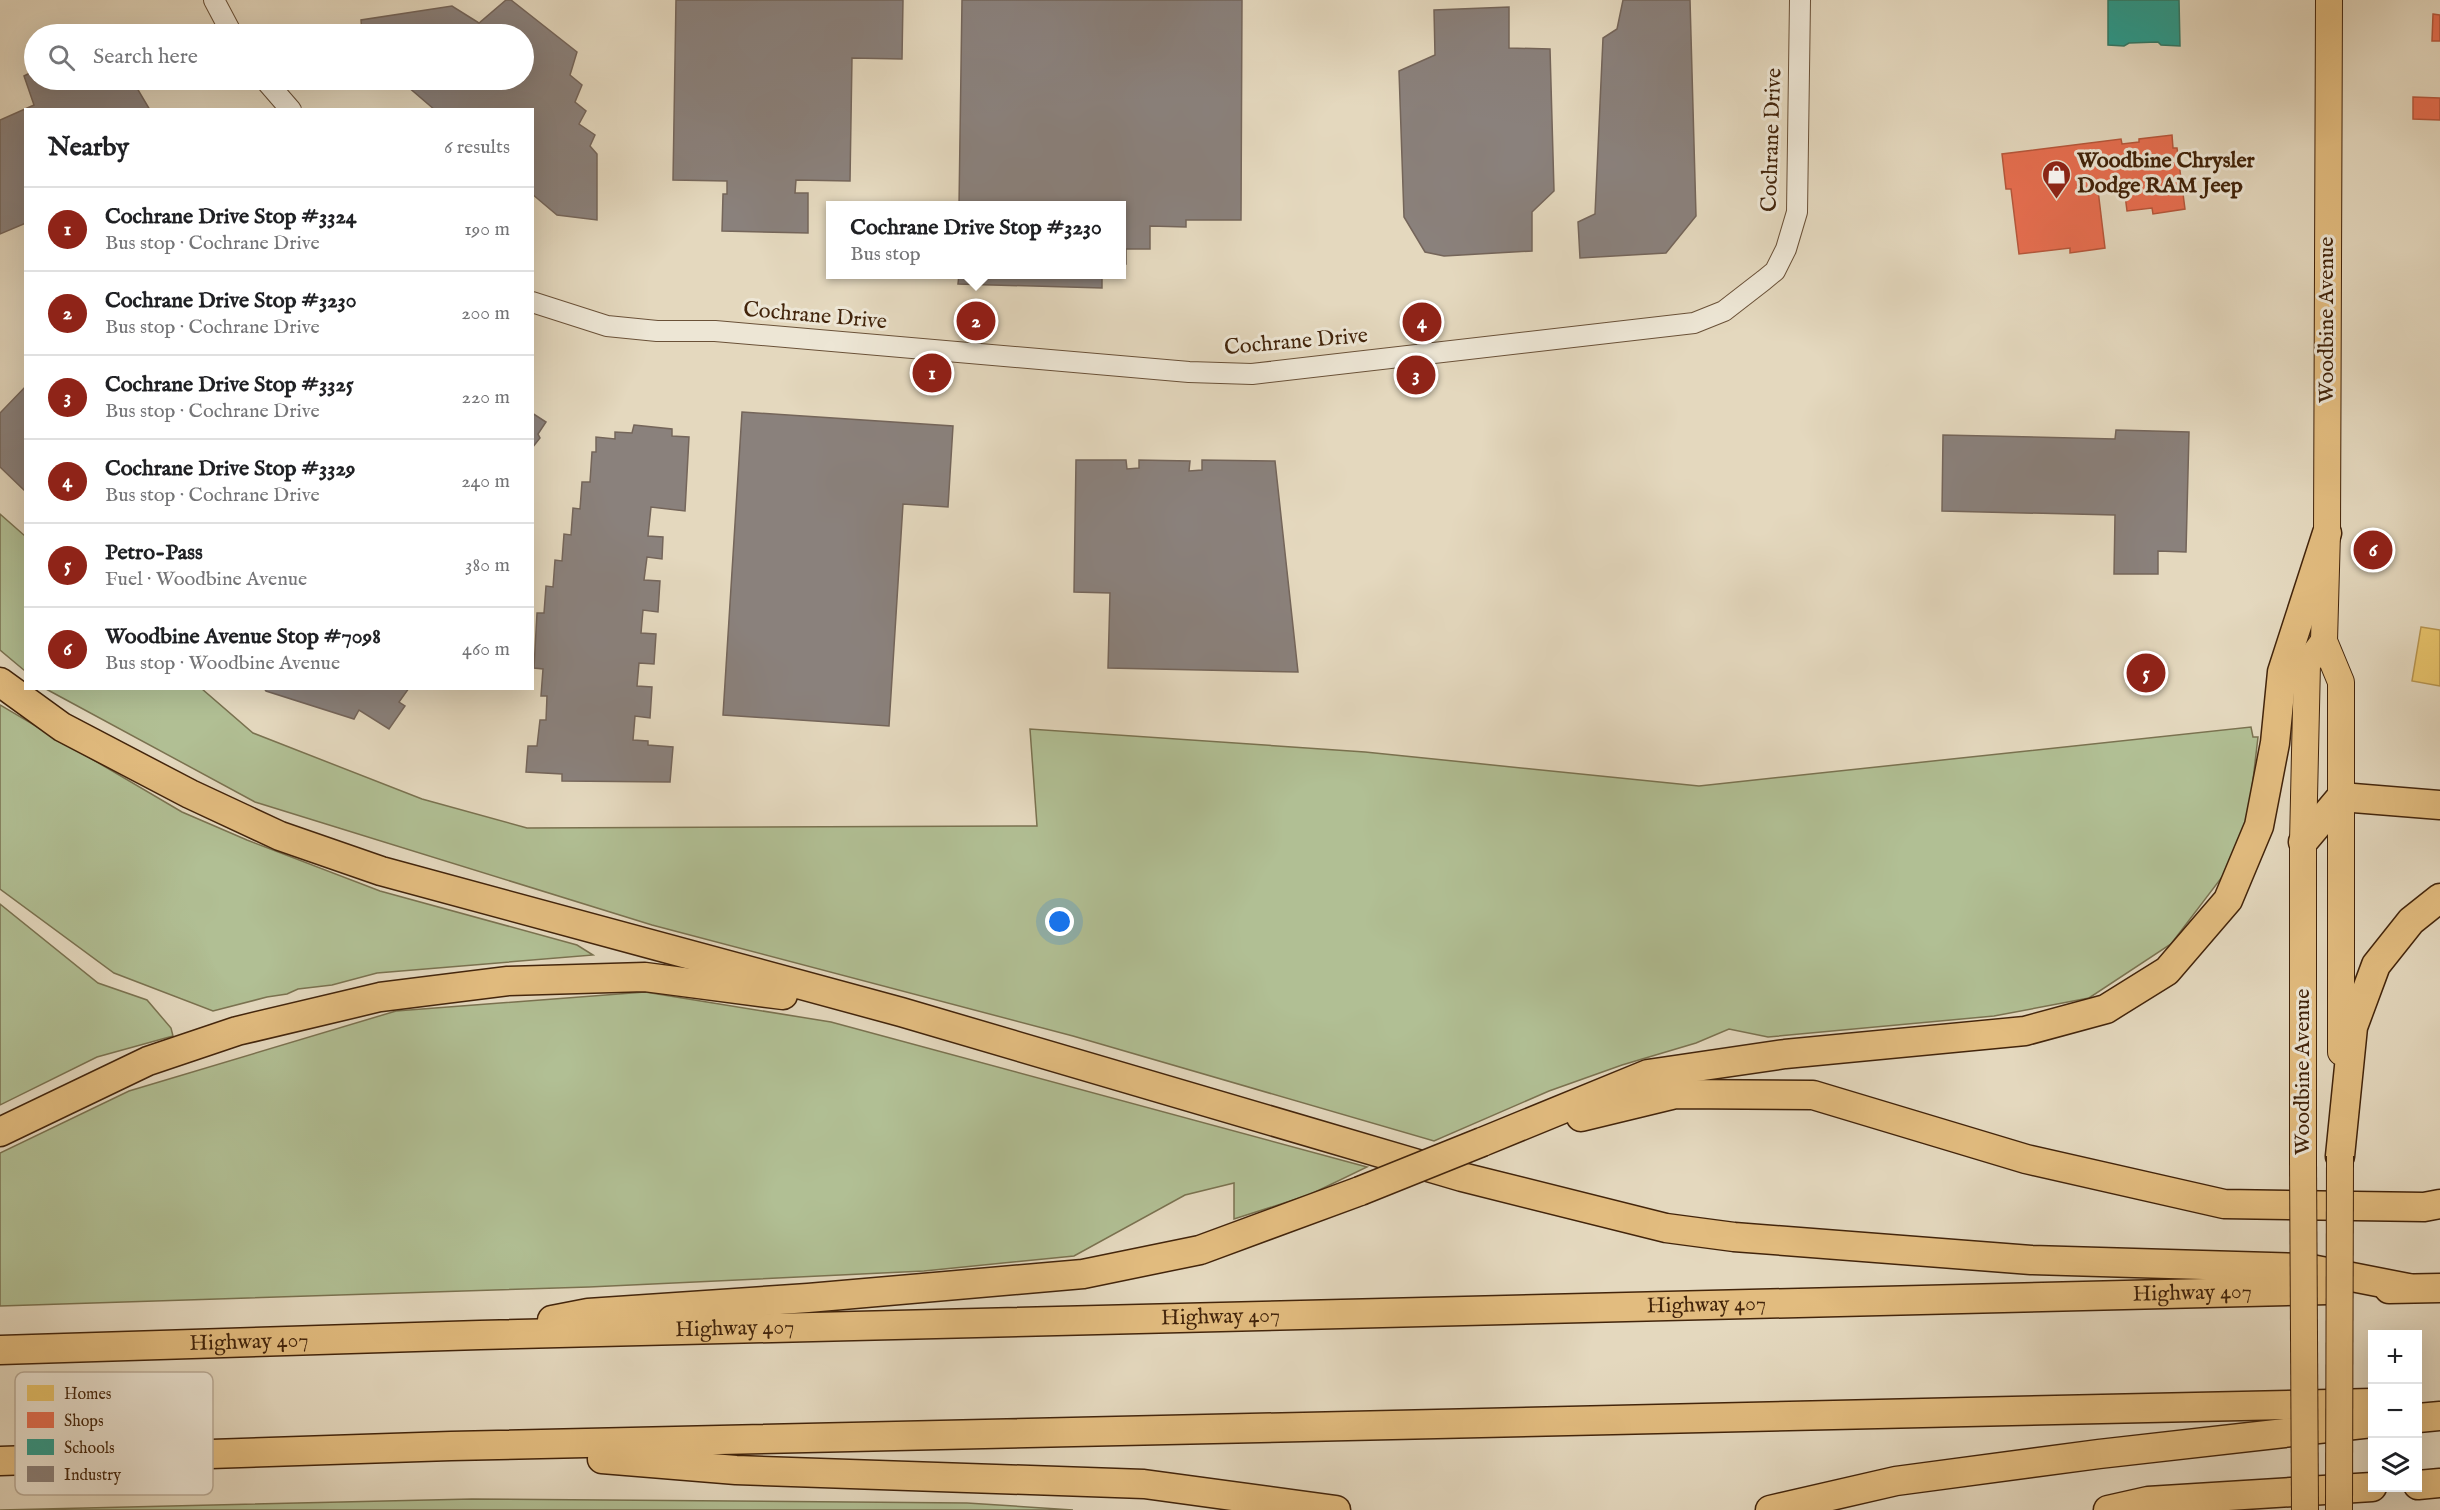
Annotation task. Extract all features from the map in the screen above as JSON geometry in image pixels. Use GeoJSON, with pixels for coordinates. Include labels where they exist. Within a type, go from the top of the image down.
{"type":"FeatureCollection","features":[{"type":"Feature","properties":{"kind":"highway"},"geometry":{"type":"LineString","coordinates":[[480,1335],[588,1313],[890,1292],[1083,1274],[1200,1250],[1360,1191],[1648,1074],[1785,1054],[2025,1031],[2106,1009],[2167,971],[2228,900],[2259,826],[2275,742],[2282,672],[2327,533]]}},
{"type":"Feature","properties":{"kind":"highway"},"geometry":{"type":"LineString","coordinates":[[0,682],[62,727],[190,794],[280,836],[381,871],[901,1012],[1462,1177],[1666,1228],[1746,1238],[2031,1260],[2306,1268],[2408,1288]]}},
{"type":"Feature","properties":{"kind":"highway"},"geometry":{"type":"LineString","coordinates":[[2303,842],[2341,797],[2440,805]]}},
{"type":"Feature","properties":{"kind":"highway"},"geometry":{"type":"LineString","coordinates":[[2340,1156],[2353,1027],[2376,965],[2411,921],[2440,898]]}},
{"type":"Feature","properties":{"kind":"highway"},"geometry":{"type":"LineString","coordinates":[[0,1132],[148,1061],[237,1031],[380,997],[508,981],[645,977],[901,1012]]}},
{"type":"Feature","properties":{"kind":"highway"},"geometry":{"type":"LineString","coordinates":[[1482,1142],[1676,1094],[1813,1095],[2026,1159],[2224,1204],[2424,1207],[2440,1204]]}},
{"type":"Feature","properties":{"kind":"highway","name":"Highway 407"},"geometry":{"type":"LineString","coordinates":[[0,1350],[480,1335],[2440,1288]]}},
{"type":"Feature","properties":{"kind":"highway"},"geometry":{"type":"LineString","coordinates":[[2422,1402],[2440,1401]]}},
{"type":"Feature","properties":{"kind":"highway"},"geometry":{"type":"LineString","coordinates":[[213,1454],[451,1446],[2368,1403]]}},
{"type":"Feature","properties":{"kind":"highway"},"geometry":{"type":"LineString","coordinates":[[2422,1418],[2440,1416]]}},
{"type":"Feature","properties":{"kind":"highway"},"geometry":{"type":"LineString","coordinates":[[1770,1510],[1896,1481],[2099,1454],[2368,1424]]}},
{"type":"Feature","properties":{"kind":"highway"},"geometry":{"type":"LineString","coordinates":[[451,1446],[736,1470],[1144,1484],[1336,1510]]}},
{"type":"Feature","properties":{"kind":"highway"},"geometry":{"type":"LineString","coordinates":[[0,1461],[15,1461]]}},
{"type":"Feature","properties":{"kind":"highway"},"geometry":{"type":"LineString","coordinates":[[2422,1485],[2440,1483]]}},
{"type":"Feature","properties":{"kind":"highway"},"geometry":{"type":"LineString","coordinates":[[2108,1510],[2148,1501],[2368,1487]]}},
{"type":"Feature","properties":{"kind":"main road","name":"Woodbine Avenue"},"geometry":{"type":"LineString","coordinates":[[2329,0],[2327,533],[2324,640],[2341,682],[2339,1510]]}},
{"type":"Feature","properties":{"kind":"main road","name":"Woodbine Avenue"},"geometry":{"type":"LineString","coordinates":[[2305,1510],[2303,842],[2307,664],[2324,640]]}},
{"type":"Feature","properties":{"kind":"street"},"geometry":{"type":"LineString","coordinates":[[214,0],[227,24]]}},
{"type":"Feature","properties":{"kind":"street","name":"Cochrane Drive"},"geometry":{"type":"LineString","coordinates":[[534,303],[607,326],[657,331],[709,331],[1189,372],[1252,374],[1694,323],[1724,311],[1764,280],[1775,271],[1786,249],[1797,212],[1800,0]]}},
{"type":"Feature","properties":{"kind":"street"},"geometry":{"type":"LineString","coordinates":[[274,90],[289,108]]}},
{"type":"Feature","properties":{"kind":"green space"},"geometry":{"type":"Polygon","coordinates":[[[0,514],[24,535],[24,670],[0,650],[0,514]]]}},
{"type":"Feature","properties":{"kind":"green space"},"geometry":{"type":"Polygon","coordinates":[[[48,690],[203,690],[253,733],[422,799],[527,828],[1037,826],[1030,729],[1365,752],[1699,786],[2251,727],[2253,737],[2258,737],[2251,797],[2256,799],[2235,860],[2171,944],[2089,998],[1994,1016],[1768,1037],[1729,1029],[1696,1043],[1622,1065],[1549,1091],[1434,1141],[1073,1036],[652,925],[255,802],[48,690]]]}},
{"type":"Feature","properties":{"kind":"green space"},"geometry":{"type":"Polygon","coordinates":[[[0,705],[182,812],[247,840],[380,891],[577,945],[593,955],[377,973],[332,985],[298,989],[287,994],[213,1011],[114,973],[0,889],[0,705]]]}},
{"type":"Feature","properties":{"kind":"green space"},"geometry":{"type":"Polygon","coordinates":[[[0,904],[98,983],[147,1000],[171,1028],[173,1036],[97,1057],[0,1105],[0,904]]]}},
{"type":"Feature","properties":{"kind":"green space"},"geometry":{"type":"Polygon","coordinates":[[[645,992],[831,1022],[1367,1167],[1309,1195],[1234,1219],[1234,1183],[1185,1195],[1074,1256],[924,1271],[589,1287],[0,1306],[0,1153],[129,1091],[396,1011],[645,992]]]}},
{"type":"Feature","properties":{"kind":"green space"},"geometry":{"type":"Polygon","coordinates":[[[472,1499],[967,1503],[1073,1510],[0,1510],[472,1499]]]}},
{"type":"Feature","properties":{"kind":"building: Homes"},"geometry":{"type":"Polygon","coordinates":[[[2421,627],[2440,630],[2440,686],[2412,681],[2421,627]]]}},
{"type":"Feature","properties":{"kind":"building: Shops"},"geometry":{"type":"Polygon","coordinates":[[[2433,14],[2440,15],[2440,41],[2432,41],[2433,14]]]}},
{"type":"Feature","properties":{"kind":"building: Shops"},"geometry":{"type":"Polygon","coordinates":[[[2413,97],[2440,98],[2440,120],[2413,119],[2413,97]]]}},
{"type":"Feature","properties":{"kind":"building: Shops","name":"Woodbine Chrysler Dodge RAM Jeep"},"geometry":{"type":"Polygon","coordinates":[[[2172,135],[2173,148],[2177,148],[2185,209],[2153,214],[2152,208],[2127,211],[2124,187],[2098,190],[2105,248],[2070,253],[2070,248],[2019,254],[2011,189],[2006,189],[2002,154],[2121,139],[2122,144],[2139,142],[2139,139],[2172,135]]]}},
{"type":"Feature","properties":{"kind":"building: Schools"},"geometry":{"type":"Polygon","coordinates":[[[2108,0],[2179,0],[2180,46],[2161,45],[2158,42],[2129,43],[2124,46],[2108,45],[2108,0]]]}},
{"type":"Feature","properties":{"kind":"building: Industry"},"geometry":{"type":"Polygon","coordinates":[[[506,0],[511,0],[577,52],[570,75],[582,85],[575,102],[586,111],[579,124],[595,135],[590,146],[597,154],[597,220],[557,215],[534,196],[534,108],[433,108],[412,90],[534,90],[534,24],[361,24],[361,20],[452,6],[479,23],[506,0]]]}},
{"type":"Feature","properties":{"kind":"building: Industry"},"geometry":{"type":"Polygon","coordinates":[[[676,0],[903,0],[902,59],[852,58],[850,181],[796,180],[795,193],[808,193],[808,233],[722,231],[723,194],[727,194],[727,181],[673,180],[676,0]]]}},
{"type":"Feature","properties":{"kind":"building: Industry"},"geometry":{"type":"Polygon","coordinates":[[[962,0],[1242,0],[1241,220],[1186,220],[1186,227],[1150,226],[1150,249],[1126,249],[1126,201],[959,201],[962,0]]]}},
{"type":"Feature","properties":{"kind":"building: Industry"},"geometry":{"type":"Polygon","coordinates":[[[1623,0],[1690,0],[1696,216],[1666,253],[1580,258],[1578,222],[1595,214],[1603,38],[1617,29],[1623,0]]]}},
{"type":"Feature","properties":{"kind":"building: Industry"},"geometry":{"type":"Polygon","coordinates":[[[1509,7],[1509,48],[1550,49],[1554,191],[1532,212],[1532,251],[1444,256],[1425,252],[1404,217],[1399,71],[1435,55],[1434,10],[1509,7]]]}},
{"type":"Feature","properties":{"kind":"building: Industry"},"geometry":{"type":"Polygon","coordinates":[[[29,90],[138,90],[149,108],[27,108],[34,105],[29,90]]]}},
{"type":"Feature","properties":{"kind":"building: Industry"},"geometry":{"type":"Polygon","coordinates":[[[24,109],[24,224],[0,234],[0,120],[24,109]]]}},
{"type":"Feature","properties":{"kind":"building: Industry"},"geometry":{"type":"Polygon","coordinates":[[[958,279],[1102,279],[1102,288],[958,284],[958,279]]]}},
{"type":"Feature","properties":{"kind":"building: Industry"},"geometry":{"type":"Polygon","coordinates":[[[24,388],[24,490],[0,467],[0,413],[24,388]]]}},
{"type":"Feature","properties":{"kind":"building: Industry"},"geometry":{"type":"Polygon","coordinates":[[[742,412],[953,426],[948,507],[903,504],[889,726],[723,715],[742,412]]]}},
{"type":"Feature","properties":{"kind":"building: Industry"},"geometry":{"type":"Polygon","coordinates":[[[534,414],[546,422],[538,434],[540,438],[534,446],[534,414]]]}},
{"type":"Feature","properties":{"kind":"building: Industry"},"geometry":{"type":"Polygon","coordinates":[[[634,425],[672,429],[672,436],[689,437],[685,511],[651,507],[648,536],[663,537],[662,559],[647,557],[644,580],[660,581],[658,612],[643,610],[641,633],[656,634],[654,664],[639,663],[637,686],[652,687],[650,718],[635,716],[633,740],[648,741],[648,745],[673,747],[670,782],[562,781],[562,774],[526,772],[528,746],[537,746],[540,720],[546,720],[547,696],[541,696],[543,669],[534,668],[537,613],[544,613],[546,586],[553,587],[555,560],[562,561],[564,534],[571,535],[573,508],[580,509],[582,482],[590,482],[592,452],[596,452],[596,437],[615,439],[615,432],[632,433],[634,425]]]}},
{"type":"Feature","properties":{"kind":"building: Industry"},"geometry":{"type":"Polygon","coordinates":[[[2116,430],[2189,432],[2186,552],[2158,551],[2158,574],[2114,574],[2115,515],[1942,511],[1943,435],[2115,439],[2116,430]]]}},
{"type":"Feature","properties":{"kind":"building: Industry"},"geometry":{"type":"Polygon","coordinates":[[[1076,460],[1126,460],[1127,469],[1139,468],[1139,460],[1190,461],[1189,471],[1202,470],[1202,460],[1275,461],[1298,672],[1108,668],[1110,593],[1074,592],[1076,460]]]}},
{"type":"Feature","properties":{"kind":"building: Industry"},"geometry":{"type":"Polygon","coordinates":[[[408,690],[399,702],[405,706],[389,729],[359,710],[354,719],[266,691],[408,690]]]}},
{"type":"Feature","properties":{"kind":"place","name":"Woodbine Chrysler Dodge RAM Jeep"},"geometry":{"type":"Point","coordinates":[2056,200]}},
{"type":"Feature","properties":{"kind":"place","name":"Cochrane Drive Stop #3230"},"geometry":{"type":"Point","coordinates":[976,321]}},
{"type":"Feature","properties":{"kind":"place","name":"Cochrane Drive Stop #3329"},"geometry":{"type":"Point","coordinates":[1422,322]}},
{"type":"Feature","properties":{"kind":"place","name":"Cochrane Drive Stop #3324"},"geometry":{"type":"Point","coordinates":[932,373]}},
{"type":"Feature","properties":{"kind":"place","name":"Cochrane Drive Stop #3325"},"geometry":{"type":"Point","coordinates":[1416,375]}},
{"type":"Feature","properties":{"kind":"place","name":"Woodbine Avenue Stop #7098"},"geometry":{"type":"Point","coordinates":[2373,550]}},
{"type":"Feature","properties":{"kind":"place","name":"Petro-Pass"},"geometry":{"type":"Point","coordinates":[2146,673]}}]}
